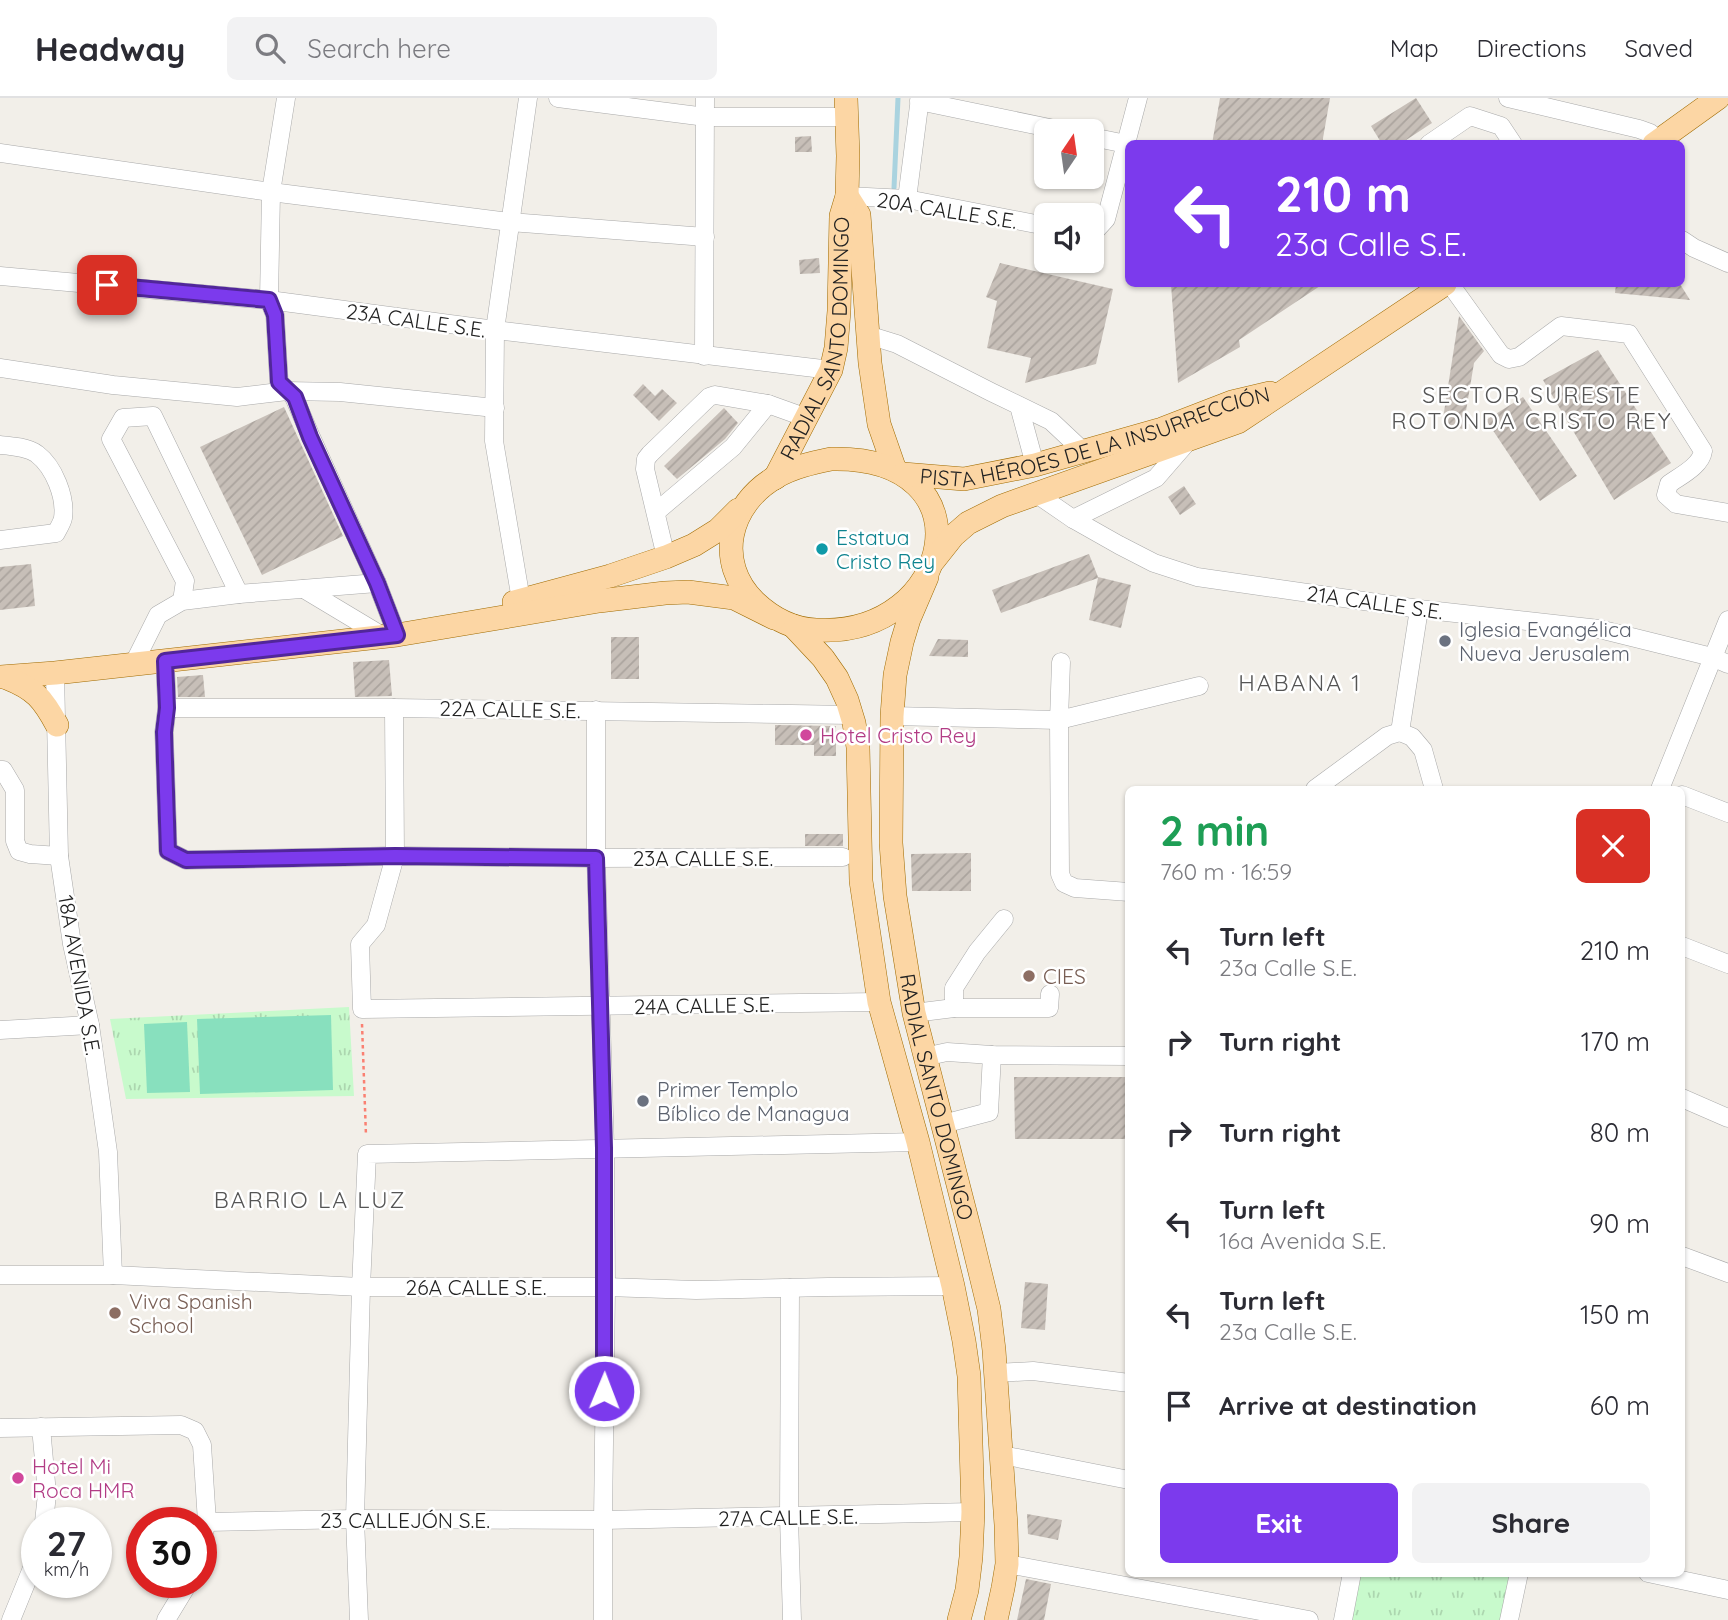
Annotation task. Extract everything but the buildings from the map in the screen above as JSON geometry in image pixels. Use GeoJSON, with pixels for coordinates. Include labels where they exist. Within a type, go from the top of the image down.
{"type":"FeatureCollection","features":[{"type":"Feature","properties":{"kind":"main road"},"geometry":{"type":"LineString","coordinates":[[1659,140],[1718,98]]}},
{"type":"Feature","properties":{"kind":"main road","name":"RADIAL SANTO DOMINGO"},"geometry":{"type":"LineString","coordinates":[[775,478],[831,370],[836,348],[841,216],[847,196],[846,108]]}},
{"type":"Feature","properties":{"kind":"main road","name":"RADIAL SANTO DOMINGO"},"geometry":{"type":"LineString","coordinates":[[847,196],[859,215],[867,335],[879,424],[899,472]]}},
{"type":"Feature","properties":{"kind":"main road","name":"PISTA HÉROES DE LA INSURRECCIÓN"},"geometry":{"type":"LineString","coordinates":[[929,569],[953,536],[968,523],[1002,506],[1238,422],[1442,287]]}},
{"type":"Feature","properties":{"kind":"main road","name":"PISTA HÉROES DE LA INSURRECCIÓN"},"geometry":{"type":"LineString","coordinates":[[899,472],[964,479],[1035,465],[1162,429],[1232,402],[1286,388]]}},
{"type":"Feature","properties":{"kind":"main road"},"geometry":{"type":"LineString","coordinates":[[2,677],[55,674],[391,636],[599,601],[665,593],[688,592],[734,598],[805,629],[828,631],[855,627],[893,611],[903,603],[929,569],[938,534],[933,510],[927,498],[899,472],[868,461],[853,459],[807,464],[775,478],[755,493],[718,530],[694,545],[610,576],[420,630]]}},
{"type":"Feature","properties":{"kind":"main road"},"geometry":{"type":"LineString","coordinates":[[755,493],[734,530],[730,559],[742,587],[760,607],[784,622]]}},
{"type":"Feature","properties":{"kind":"main road","name":"RADIAL SANTO DOMINGO"},"geometry":{"type":"LineString","coordinates":[[929,569],[909,619],[895,675],[891,843],[894,883],[914,1013],[989,1309],[997,1377],[1007,1564],[996,1620]]}},
{"type":"Feature","properties":{"kind":"main road","name":"RADIAL SANTO DOMINGO"},"geometry":{"type":"LineString","coordinates":[[784,622],[823,658],[836,678],[852,715],[858,747],[861,881],[880,1002],[953,1286],[969,1376],[973,1512],[967,1590],[959,1620]]}},
{"type":"Feature","properties":{"kind":"main road"},"geometry":{"type":"LineString","coordinates":[[2,677],[34,691],[45,703],[57,725]]}},
{"type":"Feature","properties":{"kind":"main road"},"geometry":{"type":"LineString","coordinates":[[974,1620],[979,1572],[973,1512],[980,1475],[980,1435],[997,1377]]}},
{"type":"Feature","properties":{"kind":"street"},"geometry":{"type":"LineString","coordinates":[[286,98],[271,192],[269,300],[275,315],[279,382],[295,397],[310,437],[377,583],[391,636]]}},
{"type":"Feature","properties":{"kind":"street"},"geometry":{"type":"LineString","coordinates":[[521,600],[495,441],[495,330],[528,98]]}},
{"type":"Feature","properties":{"kind":"street"},"geometry":{"type":"LineString","coordinates":[[558,98],[706,117],[846,108]]}},
{"type":"Feature","properties":{"kind":"street"},"geometry":{"type":"LineString","coordinates":[[704,356],[705,98]]}},
{"type":"Feature","properties":{"kind":"street"},"geometry":{"type":"LineString","coordinates":[[1127,140],[1138,98]]}},
{"type":"Feature","properties":{"kind":"street"},"geometry":{"type":"LineString","coordinates":[[1508,98],[1569,105],[1650,133],[1655,140]]}},
{"type":"Feature","properties":{"kind":"street"},"geometry":{"type":"LineString","coordinates":[[908,199],[919,100],[1034,125]]}},
{"type":"Feature","properties":{"kind":"street"},"geometry":{"type":"LineString","coordinates":[[1435,140],[1470,116],[1501,126],[1510,140]]}},
{"type":"Feature","properties":{"kind":"street"},"geometry":{"type":"LineString","coordinates":[[1104,139],[1125,144]]}},
{"type":"Feature","properties":{"kind":"street"},"geometry":{"type":"LineString","coordinates":[[1104,222],[1107,219],[1125,148]]}},
{"type":"Feature","properties":{"kind":"street"},"geometry":{"type":"LineString","coordinates":[[0,153],[271,192],[510,222],[705,237]]}},
{"type":"Feature","properties":{"kind":"street","name":"20A CALLE S.E."},"geometry":{"type":"LineString","coordinates":[[847,196],[908,199],[1034,224]]}},
{"type":"Feature","properties":{"kind":"street"},"geometry":{"type":"LineString","coordinates":[[1685,242],[1728,263]]}},
{"type":"Feature","properties":{"kind":"street","name":"23A CALLE S.E."},"geometry":{"type":"LineString","coordinates":[[0,275],[269,300],[831,370]]}},
{"type":"Feature","properties":{"kind":"street"},"geometry":{"type":"LineString","coordinates":[[1449,287],[1501,355],[1509,359],[1519,357],[1561,326],[1629,334],[1703,451],[1702,458],[1697,463],[1669,484],[1666,495],[1675,503],[1728,513]]}},
{"type":"Feature","properties":{"kind":"street"},"geometry":{"type":"LineString","coordinates":[[1463,287],[1508,351],[1509,359]]}},
{"type":"Feature","properties":{"kind":"street"},"geometry":{"type":"LineString","coordinates":[[867,335],[897,344],[1051,421],[1084,452]]}},
{"type":"Feature","properties":{"kind":"street"},"geometry":{"type":"LineString","coordinates":[[0,369],[113,385],[237,397],[287,391],[340,392],[495,408]]}},
{"type":"Feature","properties":{"kind":"street"},"geometry":{"type":"LineString","coordinates":[[666,557],[645,469],[646,459],[650,454],[709,397],[715,395],[768,404],[807,418]]}},
{"type":"Feature","properties":{"kind":"street"},"geometry":{"type":"LineString","coordinates":[[656,512],[733,447],[768,404]]}},
{"type":"Feature","properties":{"kind":"street"},"geometry":{"type":"LineString","coordinates":[[1019,406],[1035,465]]}},
{"type":"Feature","properties":{"kind":"street"},"geometry":{"type":"LineString","coordinates":[[182,601],[185,581],[111,439],[123,418],[153,416],[239,594]]}},
{"type":"Feature","properties":{"kind":"street"},"geometry":{"type":"LineString","coordinates":[[1073,519],[1156,478],[1189,439]]}},
{"type":"Feature","properties":{"kind":"street"},"geometry":{"type":"LineString","coordinates":[[0,445],[19,447],[35,453],[48,465],[57,482],[63,520],[56,533],[0,540]]}},
{"type":"Feature","properties":{"kind":"street","name":"21A CALLE S.E."},"geometry":{"type":"LineString","coordinates":[[1038,495],[1119,545],[1154,563],[1197,577],[1419,609],[1599,629],[1720,661]]}},
{"type":"Feature","properties":{"kind":"street"},"geometry":{"type":"LineString","coordinates":[[132,665],[158,615],[182,601],[377,583]]}},
{"type":"Feature","properties":{"kind":"street"},"geometry":{"type":"LineString","coordinates":[[304,589],[391,636]]}},
{"type":"Feature","properties":{"kind":"street"},"geometry":{"type":"LineString","coordinates":[[1400,732],[1419,609]]}},
{"type":"Feature","properties":{"kind":"street"},"geometry":{"type":"LineString","coordinates":[[1664,786],[1720,661],[1728,620]]}},
{"type":"Feature","properties":{"kind":"street"},"geometry":{"type":"LineString","coordinates":[[165,661],[167,708]]}},
{"type":"Feature","properties":{"kind":"street"},"geometry":{"type":"LineString","coordinates":[[1061,662],[1060,874],[1064,883],[1075,888],[1125,892]]}},
{"type":"Feature","properties":{"kind":"street","name":"18A AVENIDA S.E."},"geometry":{"type":"LineString","coordinates":[[55,674],[59,856],[72,944],[90,1025],[108,1152],[113,1275]]}},
{"type":"Feature","properties":{"kind":"street"},"geometry":{"type":"LineString","coordinates":[[892,716],[1059,720],[1199,686]]}},
{"type":"Feature","properties":{"kind":"street","name":"23A CALLE S.E."},"geometry":{"type":"LineString","coordinates":[[167,708],[164,732],[168,851],[186,860],[395,856],[843,857]]}},
{"type":"Feature","properties":{"kind":"street","name":"22A CALLE S.E."},"geometry":{"type":"LineString","coordinates":[[167,708],[596,710],[852,715]]}},
{"type":"Feature","properties":{"kind":"street"},"geometry":{"type":"LineString","coordinates":[[362,1009],[360,944],[376,925],[395,856],[394,708]]}},
{"type":"Feature","properties":{"kind":"street"},"geometry":{"type":"LineString","coordinates":[[596,710],[596,858],[606,1287],[603,1620]]}},
{"type":"Feature","properties":{"kind":"street"},"geometry":{"type":"LineString","coordinates":[[1319,786],[1387,736],[1400,732],[1412,737],[1423,750],[1433,786]]}},
{"type":"Feature","properties":{"kind":"street"},"geometry":{"type":"LineString","coordinates":[[0,770],[3,770],[15,790],[15,841],[19,850],[30,854],[59,856]]}},
{"type":"Feature","properties":{"kind":"street"},"geometry":{"type":"LineString","coordinates":[[1685,795],[1728,813]]}},
{"type":"Feature","properties":{"kind":"street"},"geometry":{"type":"LineString","coordinates":[[954,1007],[954,988],[977,952],[1004,919]]}},
{"type":"Feature","properties":{"kind":"street"},"geometry":{"type":"LineString","coordinates":[[1685,947],[1728,964]]}},
{"type":"Feature","properties":{"kind":"street"},"geometry":{"type":"LineString","coordinates":[[914,1013],[954,1007],[1049,1009],[1049,994]]}},
{"type":"Feature","properties":{"kind":"street","name":"24A CALLE S.E."},"geometry":{"type":"LineString","coordinates":[[362,1009],[880,1002]]}},
{"type":"Feature","properties":{"kind":"street"},"geometry":{"type":"LineString","coordinates":[[0,1030],[90,1025]]}},
{"type":"Feature","properties":{"kind":"street"},"geometry":{"type":"LineString","coordinates":[[924,1057],[947,1052],[1125,1056]]}},
{"type":"Feature","properties":{"kind":"street"},"geometry":{"type":"LineString","coordinates":[[943,1124],[989,1112],[992,1055]]}},
{"type":"Feature","properties":{"kind":"street"},"geometry":{"type":"LineString","coordinates":[[1685,1099],[1728,1118]]}},
{"type":"Feature","properties":{"kind":"street"},"geometry":{"type":"LineString","coordinates":[[359,1620],[355,1518],[367,1154],[918,1142]]}},
{"type":"Feature","properties":{"kind":"street"},"geometry":{"type":"LineString","coordinates":[[1685,1256],[1728,1273]]}},
{"type":"Feature","properties":{"kind":"street","name":"26A CALLE S.E."},"geometry":{"type":"LineString","coordinates":[[0,1275],[113,1275],[361,1287],[606,1287],[696,1290],[953,1286]]}},
{"type":"Feature","properties":{"kind":"street"},"geometry":{"type":"LineString","coordinates":[[790,1288],[789,1517],[792,1620]]}},
{"type":"Feature","properties":{"kind":"street"},"geometry":{"type":"LineString","coordinates":[[997,1377],[1033,1371],[1125,1382]]}},
{"type":"Feature","properties":{"kind":"street"},"geometry":{"type":"LineString","coordinates":[[0,1428],[181,1425],[195,1431],[202,1445],[206,1507]]}},
{"type":"Feature","properties":{"kind":"street"},"geometry":{"type":"LineString","coordinates":[[41,1427],[47,1494],[46,1507]]}},
{"type":"Feature","properties":{"kind":"street"},"geometry":{"type":"LineString","coordinates":[[1002,1455],[1125,1479]]}},
{"type":"Feature","properties":{"kind":"street","name":"27A CALLE S.E."},"geometry":{"type":"LineString","coordinates":[[603,1520],[973,1512]]}},
{"type":"Feature","properties":{"kind":"street","name":"23 CALLEJÓN S.E."},"geometry":{"type":"LineString","coordinates":[[217,1522],[355,1518],[603,1520]]}},
{"type":"Feature","properties":{"kind":"street"},"geometry":{"type":"LineString","coordinates":[[1007,1564],[1308,1620]]}},
{"type":"Feature","properties":{"kind":"street"},"geometry":{"type":"LineString","coordinates":[[1343,1620],[1351,1577]]}},
{"type":"Feature","properties":{"kind":"street"},"geometry":{"type":"LineString","coordinates":[[1509,1620],[1518,1577]]}},
{"type":"Feature","properties":{"kind":"street"},"geometry":{"type":"LineString","coordinates":[[1667,1577],[1728,1590]]}},
{"type":"Feature","properties":{"kind":"street"},"geometry":{"type":"LineString","coordinates":[[11,1620],[21,1595]]}},
{"type":"Feature","properties":{"kind":"street"},"geometry":{"type":"LineString","coordinates":[[166,1620],[179,1598]]}},
{"type":"Feature","properties":{"kind":"path"},"geometry":{"type":"LineString","coordinates":[[362,1009],[367,1154]]}},
{"type":"Feature","properties":{"kind":"green space"},"geometry":{"type":"Polygon","coordinates":[[[349,1007],[354,1096],[126,1099],[110,1019],[349,1007]]]}},
{"type":"Feature","properties":{"kind":"green space"},"geometry":{"type":"Polygon","coordinates":[[[331,1015],[333,1090],[200,1094],[197,1019],[331,1015]]]}},
{"type":"Feature","properties":{"kind":"green space"},"geometry":{"type":"Polygon","coordinates":[[[187,1022],[190,1092],[147,1093],[144,1024],[187,1022]]]}},
{"type":"Feature","properties":{"kind":"green space"},"geometry":{"type":"Polygon","coordinates":[[[1356,1577],[1516,1577],[1507,1620],[1346,1620],[1356,1577]]]}},
{"type":"Feature","properties":{"kind":"waterway"},"geometry":{"type":"LineString","coordinates":[[894,188],[898,98]]}},
{"type":"Feature","properties":{"kind":"place","name":"Estatua Cristo Rey"},"geometry":{"type":"Point","coordinates":[822,549]}},
{"type":"Feature","properties":{"kind":"place","name":"Iglesia Evangélica Nueva Jerusalem"},"geometry":{"type":"Point","coordinates":[1445,641]}},
{"type":"Feature","properties":{"kind":"place","name":"Hotel Cristo Rey"},"geometry":{"type":"Point","coordinates":[806,735]}},
{"type":"Feature","properties":{"kind":"place","name":"CIES"},"geometry":{"type":"Point","coordinates":[1029,976]}},
{"type":"Feature","properties":{"kind":"place","name":"Primer Templo Bíblico de Managua"},"geometry":{"type":"Point","coordinates":[643,1101]}},
{"type":"Feature","properties":{"kind":"place","name":"Viva Spanish School"},"geometry":{"type":"Point","coordinates":[115,1313]}},
{"type":"Feature","properties":{"kind":"place","name":"Hotel Mi Roca HMR"},"geometry":{"type":"Point","coordinates":[18,1478]}},
{"type":"Feature","properties":{"kind":"district","name":"SECTOR SURESTE ROTONDA CRISTO REY"},"geometry":{"type":"Point","coordinates":[1532,407]}},
{"type":"Feature","properties":{"kind":"district","name":"HABANA 1"},"geometry":{"type":"Point","coordinates":[1300,682]}},
{"type":"Feature","properties":{"kind":"district","name":"BARRIO LA LUZ"},"geometry":{"type":"Point","coordinates":[310,1199]}},
{"type":"Feature","properties":{"kind":"route"},"geometry":{"type":"LineString","coordinates":[[107,285],[269,300],[275,315],[279,382],[295,397],[310,437],[377,583],[397,635],[165,661],[167,708],[164,732],[168,851],[186,860],[395,856],[596,858],[604,1148],[604,1391]]}}]}
